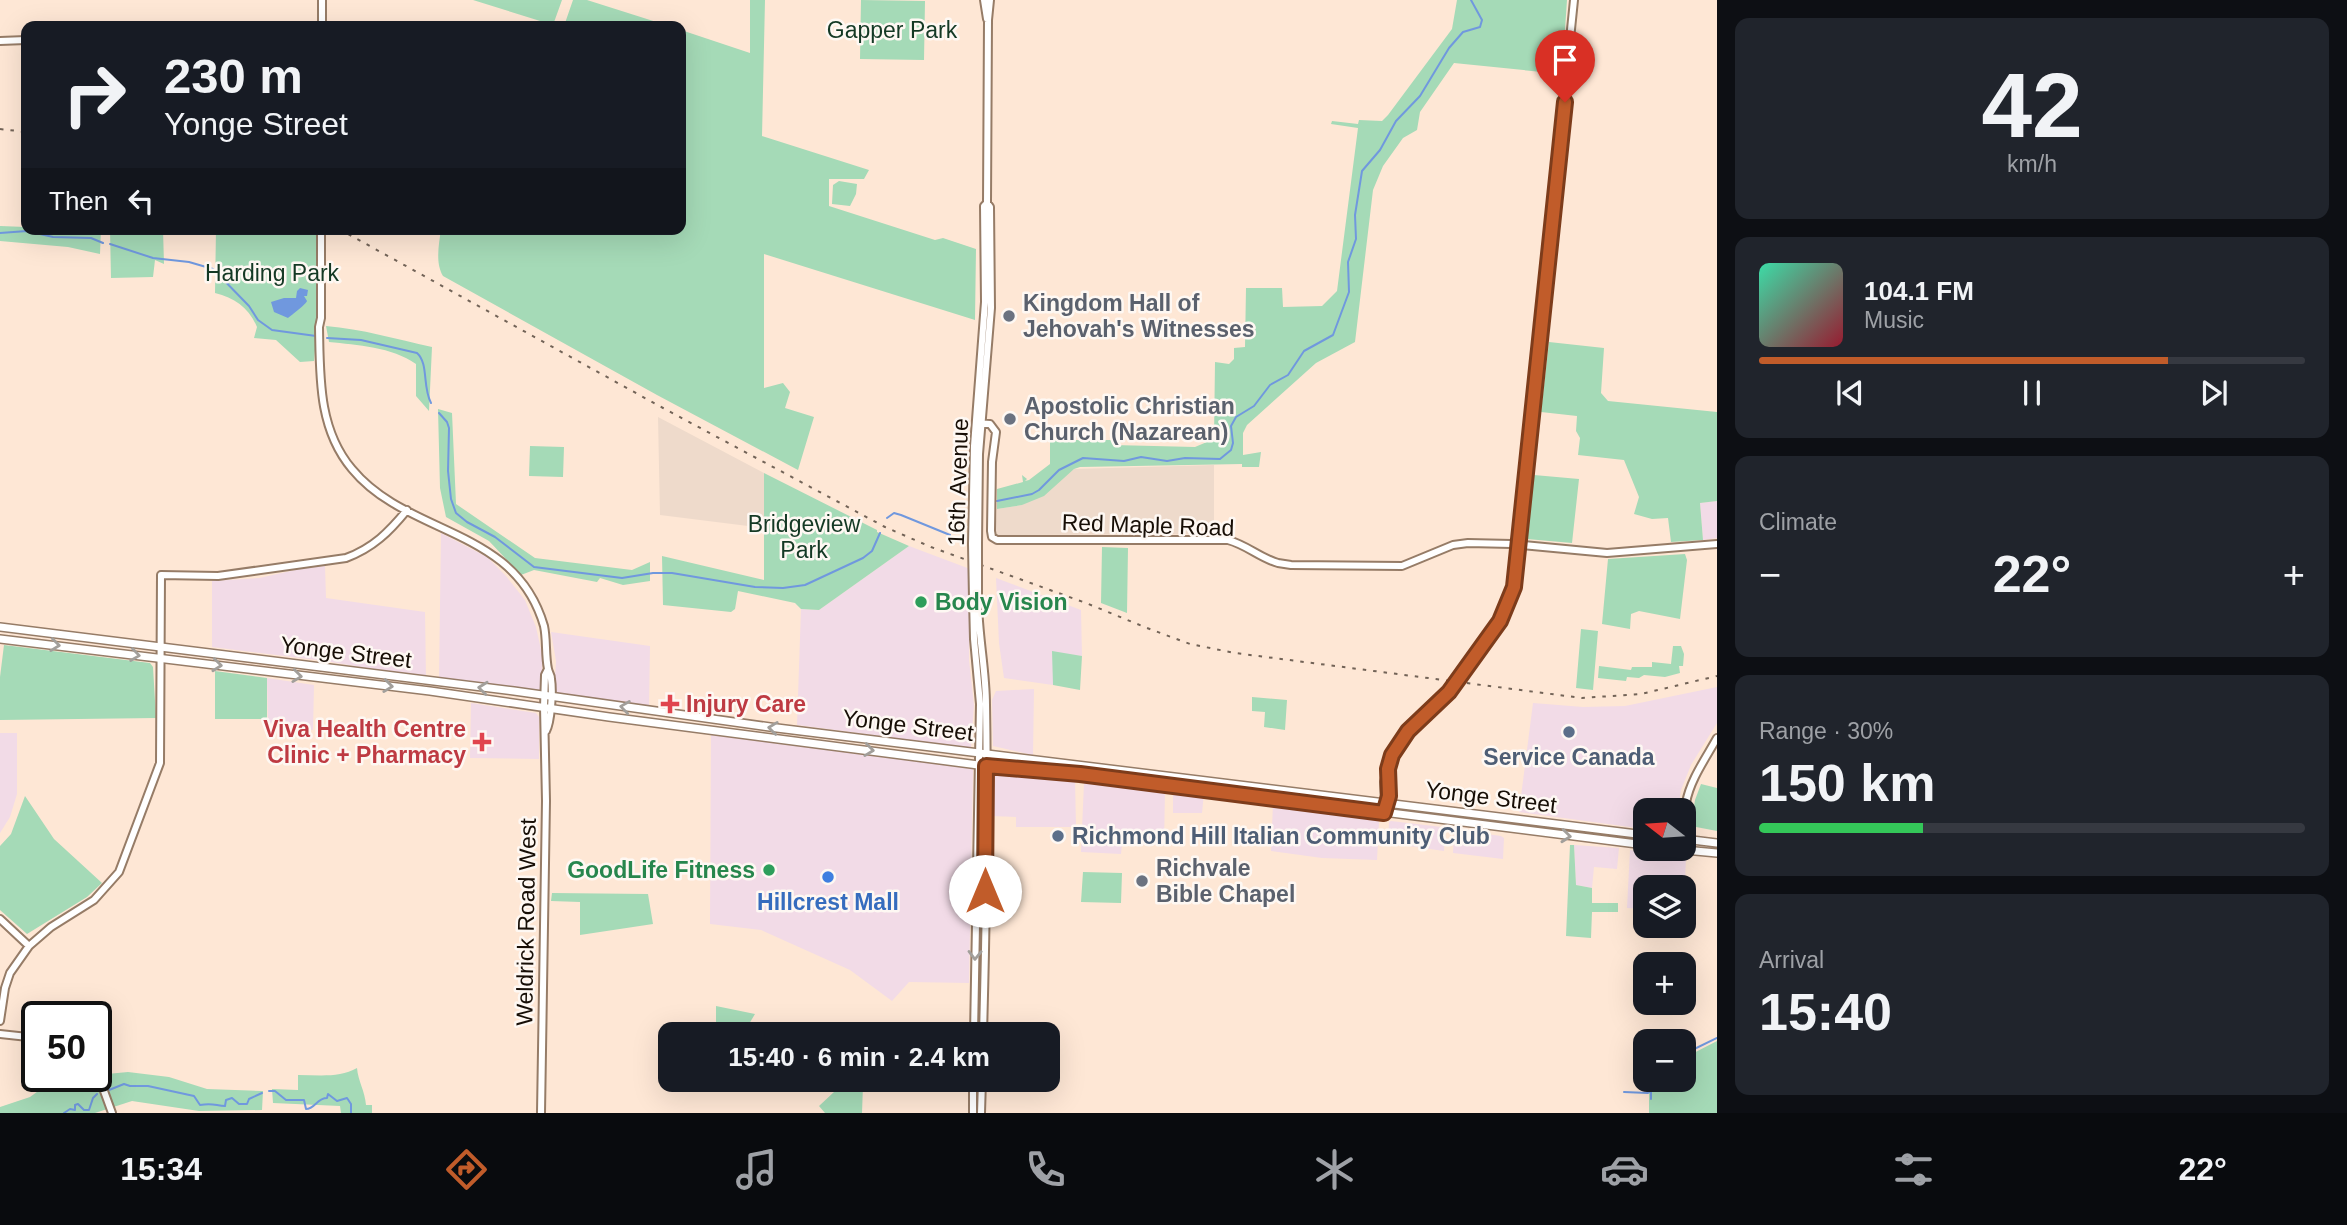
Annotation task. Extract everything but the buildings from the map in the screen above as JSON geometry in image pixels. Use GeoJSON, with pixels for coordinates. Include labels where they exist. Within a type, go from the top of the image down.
{"type":"FeatureCollection","features":[{"type":"Feature","properties":{"kind":"main road","name":"Yonge Street"},"geometry":{"type":"LineString","coordinates":[[0,627],[983,754],[1633,834]]}},
{"type":"Feature","properties":{"kind":"main road","name":"Yonge Street"},"geometry":{"type":"LineString","coordinates":[[0,639],[430,691],[983,765],[1080,774],[1633,844]]}},
{"type":"Feature","properties":{"kind":"main road"},"geometry":{"type":"LineString","coordinates":[[1696,841],[1717,843]]}},
{"type":"Feature","properties":{"kind":"main road"},"geometry":{"type":"LineString","coordinates":[[1696,851],[1717,853]]}},
{"type":"Feature","properties":{"kind":"street"},"geometry":{"type":"LineString","coordinates":[[322,0],[322,21]]}},
{"type":"Feature","properties":{"kind":"street","name":"16th Avenue"},"geometry":{"type":"LineString","coordinates":[[985,0],[988,20]]}},
{"type":"Feature","properties":{"kind":"street","name":"16th Avenue"},"geometry":{"type":"LineString","coordinates":[[981,865],[983,754],[974,639],[985,302],[984,206],[987,203],[990,0]]}},
{"type":"Feature","properties":{"kind":"street"},"geometry":{"type":"LineString","coordinates":[[1384,813],[1389,796],[1390,782],[1387,778],[1392,755],[1403,737],[1441,701],[1500,621],[1514,587],[1574,0]]}},
{"type":"Feature","properties":{"kind":"street"},"geometry":{"type":"LineString","coordinates":[[0,41],[21,40]]}},
{"type":"Feature","properties":{"kind":"street","name":"Weldrick Road West"},"geometry":{"type":"LineString","coordinates":[[321,235],[322,399],[335,445],[364,483],[382,496],[484,549],[517,578],[544,626],[551,678],[547,708],[549,727],[546,732],[541,1113]]}},
{"type":"Feature","properties":{"kind":"street","name":"16th Avenue"},"geometry":{"type":"LineString","coordinates":[[979,423],[990,424],[996,432],[992,474],[992,537]]}},
{"type":"Feature","properties":{"kind":"street"},"geometry":{"type":"LineString","coordinates":[[0,1021],[10,973],[29,946],[51,927],[94,900],[119,872],[160,763],[161,575],[218,576],[346,558],[377,543],[407,510]]}},
{"type":"Feature","properties":{"kind":"street","name":"Red Maple Road"},"geometry":{"type":"LineString","coordinates":[[992,537],[1007,540],[1228,540],[1242,544],[1278,563],[1382,567],[1413,563],[1442,549],[1460,544],[1519,545],[1607,553],[1716,545]]}},
{"type":"Feature","properties":{"kind":"street"},"geometry":{"type":"LineString","coordinates":[[1688,798],[1691,786],[1717,738]]}},
{"type":"Feature","properties":{"kind":"street"},"geometry":{"type":"LineString","coordinates":[[974,1022],[981,865]]}},
{"type":"Feature","properties":{"kind":"street"},"geometry":{"type":"LineString","coordinates":[[981,865],[983,1022]]}},
{"type":"Feature","properties":{"kind":"street"},"geometry":{"type":"LineString","coordinates":[[0,919],[29,946]]}},
{"type":"Feature","properties":{"kind":"street"},"geometry":{"type":"LineString","coordinates":[[0,1034],[21,1036]]}},
{"type":"Feature","properties":{"kind":"street"},"geometry":{"type":"LineString","coordinates":[[104,1092],[112,1113]]}},
{"type":"Feature","properties":{"kind":"street"},"geometry":{"type":"LineString","coordinates":[[973,1092],[973,1113]]}},
{"type":"Feature","properties":{"kind":"street"},"geometry":{"type":"LineString","coordinates":[[981,1113],[982,1092]]}},
{"type":"Feature","properties":{"kind":"shaded area"},"geometry":{"type":"Polygon","coordinates":[[[658,417],[764,473],[764,528],[660,515],[658,417]]]}},
{"type":"Feature","properties":{"kind":"shaded area"},"geometry":{"type":"Polygon","coordinates":[[[1214,465],[1214,534],[995,535],[997,509],[1022,505],[1074,469],[1214,465]]]}},
{"type":"Feature","properties":{"kind":"shaded area"},"geometry":{"type":"Polygon","coordinates":[[[1717,501],[1717,538],[1703,540],[1700,503],[1717,501]]]}},
{"type":"Feature","properties":{"kind":"shaded area"},"geometry":{"type":"Polygon","coordinates":[[[441,533],[487,557],[525,600],[536,627],[542,654],[542,692],[439,678],[441,533]]]}},
{"type":"Feature","properties":{"kind":"shaded area"},"geometry":{"type":"Polygon","coordinates":[[[909,546],[970,569],[969,660],[974,705],[971,748],[797,725],[801,609],[819,610],[909,546]]]}},
{"type":"Feature","properties":{"kind":"shaded area"},"geometry":{"type":"Polygon","coordinates":[[[325,566],[326,598],[425,612],[426,678],[325,661],[212,647],[212,581],[259,578],[325,566]]]}},
{"type":"Feature","properties":{"kind":"shaded area"},"geometry":{"type":"Polygon","coordinates":[[[996,578],[1081,610],[1082,656],[1053,652],[1053,685],[1004,678],[999,643],[996,578]]]}},
{"type":"Feature","properties":{"kind":"shaded area"},"geometry":{"type":"Polygon","coordinates":[[[551,632],[650,646],[649,706],[554,694],[556,661],[551,632]]]}},
{"type":"Feature","properties":{"kind":"shaded area"},"geometry":{"type":"Polygon","coordinates":[[[267,678],[314,685],[313,730],[268,723],[267,678]]]}},
{"type":"Feature","properties":{"kind":"shaded area"},"geometry":{"type":"Polygon","coordinates":[[[1717,687],[1717,723],[1691,765],[1680,798],[1633,798],[1633,827],[1519,812],[1533,703],[1583,707],[1625,706],[1717,687]]]}},
{"type":"Feature","properties":{"kind":"shaded area"},"geometry":{"type":"Polygon","coordinates":[[[1034,689],[1033,755],[993,746],[992,700],[996,691],[1034,689]]]}},
{"type":"Feature","properties":{"kind":"shaded area"},"geometry":{"type":"Polygon","coordinates":[[[471,703],[536,713],[539,717],[539,759],[470,758],[471,703]]]}},
{"type":"Feature","properties":{"kind":"shaded area"},"geometry":{"type":"Polygon","coordinates":[[[0,733],[17,733],[17,794],[10,817],[0,833],[0,733]]]}},
{"type":"Feature","properties":{"kind":"shaded area"},"geometry":{"type":"Polygon","coordinates":[[[711,735],[973,769],[969,983],[909,982],[892,1001],[850,970],[761,930],[710,924],[711,735]]]}},
{"type":"Feature","properties":{"kind":"shaded area"},"geometry":{"type":"Polygon","coordinates":[[[995,772],[1075,780],[1076,827],[1016,827],[1016,817],[992,816],[995,772]]]}},
{"type":"Feature","properties":{"kind":"shaded area"},"geometry":{"type":"Polygon","coordinates":[[[1084,783],[1165,791],[1164,845],[1122,844],[1121,854],[1081,852],[1084,783]]]}},
{"type":"Feature","properties":{"kind":"shaded area"},"geometry":{"type":"Polygon","coordinates":[[[1173,790],[1204,793],[1202,813],[1173,813],[1173,790]]]}},
{"type":"Feature","properties":{"kind":"shaded area"},"geometry":{"type":"Polygon","coordinates":[[[1273,804],[1376,819],[1379,822],[1377,860],[1322,858],[1271,851],[1273,804]]]}},
{"type":"Feature","properties":{"kind":"shaded area"},"geometry":{"type":"Polygon","coordinates":[[[1391,821],[1442,827],[1445,830],[1444,851],[1388,843],[1391,821]]]}},
{"type":"Feature","properties":{"kind":"shaded area"},"geometry":{"type":"Polygon","coordinates":[[[1458,830],[1501,836],[1504,838],[1503,859],[1453,853],[1454,833],[1458,830]]]}},
{"type":"Feature","properties":{"kind":"shaded area"},"geometry":{"type":"Polygon","coordinates":[[[1574,845],[1619,848],[1617,869],[1594,867],[1592,888],[1576,885],[1574,845]]]}},
{"type":"Feature","properties":{"kind":"shaded area"},"geometry":{"type":"Polygon","coordinates":[[[1630,850],[1633,850],[1633,861],[1686,861],[1685,875],[1633,875],[1633,908],[1627,908],[1630,850]]]}},
{"type":"Feature","properties":{"kind":"green space"},"geometry":{"type":"Polygon","coordinates":[[[473,0],[562,0],[554,21],[540,21],[473,0]]]}},
{"type":"Feature","properties":{"kind":"green space"},"geometry":{"type":"Polygon","coordinates":[[[573,0],[587,0],[653,21],[566,21],[573,0]]]}},
{"type":"Feature","properties":{"kind":"green space"},"geometry":{"type":"Polygon","coordinates":[[[750,0],[765,0],[762,136],[869,170],[864,179],[829,179],[829,206],[935,240],[943,238],[976,249],[975,320],[764,254],[764,388],[783,383],[790,392],[785,408],[814,417],[798,470],[443,276],[438,259],[440,235],[686,235],[686,32],[750,53],[750,0]]]}},
{"type":"Feature","properties":{"kind":"green space","name":"Gapper Park"},"geometry":{"type":"Polygon","coordinates":[[[861,0],[925,1],[924,60],[860,59],[861,0]]]}},
{"type":"Feature","properties":{"kind":"green space"},"geometry":{"type":"Polygon","coordinates":[[[1457,0],[1567,0],[1562,74],[1454,63],[1420,112],[1417,130],[1403,138],[1383,166],[1373,190],[1355,342],[1316,363],[1247,425],[1243,433],[1243,455],[1261,452],[1259,467],[1242,467],[1242,464],[1080,467],[1074,469],[1044,496],[1022,505],[997,509],[997,489],[1023,482],[1022,475],[1027,479],[1025,481],[1029,480],[1050,464],[1050,440],[1112,440],[1113,445],[1195,447],[1214,439],[1215,362],[1229,364],[1234,359],[1234,348],[1245,347],[1246,288],[1282,288],[1283,307],[1322,306],[1337,291],[1358,128],[1331,124],[1332,121],[1358,124],[1359,120],[1382,121],[1452,29],[1457,0]]]}},
{"type":"Feature","properties":{"kind":"green space"},"geometry":{"type":"Polygon","coordinates":[[[839,181],[857,184],[850,206],[832,204],[833,185],[839,181]]]}},
{"type":"Feature","properties":{"kind":"green space"},"geometry":{"type":"Polygon","coordinates":[[[0,226],[21,227],[21,235],[101,235],[100,254],[68,247],[0,241],[0,226]]]}},
{"type":"Feature","properties":{"kind":"green space"},"geometry":{"type":"Polygon","coordinates":[[[110,235],[163,235],[164,264],[155,260],[153,277],[111,278],[110,235]]]}},
{"type":"Feature","properties":{"kind":"green space","name":"Harding Park"},"geometry":{"type":"Polygon","coordinates":[[[216,235],[316,235],[314,361],[300,362],[276,340],[254,338],[257,327],[245,309],[235,301],[215,293],[216,235]]]}},
{"type":"Feature","properties":{"kind":"green space"},"geometry":{"type":"Polygon","coordinates":[[[326,326],[432,347],[429,411],[416,396],[416,364],[385,350],[329,342],[326,326]]]}},
{"type":"Feature","properties":{"kind":"green space"},"geometry":{"type":"Polygon","coordinates":[[[1549,342],[1604,348],[1601,393],[1608,401],[1717,412],[1717,501],[1700,503],[1703,540],[1671,542],[1668,518],[1652,519],[1634,514],[1639,497],[1624,460],[1578,455],[1580,438],[1576,431],[1577,416],[1541,412],[1549,342]]]}},
{"type":"Feature","properties":{"kind":"green space"},"geometry":{"type":"Polygon","coordinates":[[[438,409],[452,413],[456,504],[535,558],[632,570],[650,562],[650,581],[623,585],[600,578],[597,582],[534,570],[521,575],[489,541],[446,517],[440,488],[438,409]]]}},
{"type":"Feature","properties":{"kind":"green space"},"geometry":{"type":"Polygon","coordinates":[[[530,446],[564,447],[563,477],[529,476],[530,446]]]}},
{"type":"Feature","properties":{"kind":"green space","name":"Bridgeview Park"},"geometry":{"type":"Polygon","coordinates":[[[764,473],[909,546],[819,610],[801,609],[795,603],[738,591],[735,609],[731,612],[663,605],[662,556],[764,580],[764,473]]]}},
{"type":"Feature","properties":{"kind":"green space"},"geometry":{"type":"Polygon","coordinates":[[[1534,475],[1579,479],[1572,543],[1527,539],[1534,475]]]}},
{"type":"Feature","properties":{"kind":"green space"},"geometry":{"type":"Polygon","coordinates":[[[1102,547],[1128,548],[1127,613],[1101,603],[1102,547]]]}},
{"type":"Feature","properties":{"kind":"green space"},"geometry":{"type":"Polygon","coordinates":[[[1685,554],[1687,560],[1680,619],[1639,611],[1631,614],[1630,629],[1602,624],[1608,559],[1685,554]]]}},
{"type":"Feature","properties":{"kind":"green space"},"geometry":{"type":"Polygon","coordinates":[[[1581,629],[1598,631],[1593,690],[1576,688],[1581,629]]]}},
{"type":"Feature","properties":{"kind":"green space"},"geometry":{"type":"Polygon","coordinates":[[[4,645],[150,663],[153,667],[156,718],[0,720],[0,677],[4,645]]]}},
{"type":"Feature","properties":{"kind":"green space"},"geometry":{"type":"Polygon","coordinates":[[[1673,646],[1681,646],[1684,654],[1683,666],[1679,666],[1680,673],[1665,677],[1627,677],[1626,681],[1598,678],[1599,666],[1631,670],[1632,667],[1652,667],[1652,662],[1671,664],[1673,646]]]}},
{"type":"Feature","properties":{"kind":"green space"},"geometry":{"type":"Polygon","coordinates":[[[1052,651],[1082,656],[1080,690],[1053,685],[1052,651]]]}},
{"type":"Feature","properties":{"kind":"green space"},"geometry":{"type":"Polygon","coordinates":[[[215,671],[267,678],[267,719],[215,719],[215,671]]]}},
{"type":"Feature","properties":{"kind":"green space"},"geometry":{"type":"Polygon","coordinates":[[[1252,697],[1287,700],[1285,730],[1264,727],[1265,712],[1252,711],[1252,697]]]}},
{"type":"Feature","properties":{"kind":"green space"},"geometry":{"type":"Polygon","coordinates":[[[1701,784],[1717,788],[1717,831],[1696,827],[1696,798],[1701,784]]]}},
{"type":"Feature","properties":{"kind":"green space"},"geometry":{"type":"Polygon","coordinates":[[[25,796],[54,839],[102,883],[87,897],[27,934],[0,910],[0,846],[11,834],[25,796]]]}},
{"type":"Feature","properties":{"kind":"green space"},"geometry":{"type":"Polygon","coordinates":[[[1570,845],[1574,845],[1576,885],[1592,888],[1592,903],[1618,903],[1618,912],[1592,912],[1591,938],[1566,936],[1570,845]]]}},
{"type":"Feature","properties":{"kind":"green space"},"geometry":{"type":"Polygon","coordinates":[[[1083,872],[1122,873],[1121,903],[1081,902],[1083,872]]]}},
{"type":"Feature","properties":{"kind":"green space"},"geometry":{"type":"Polygon","coordinates":[[[552,893],[648,894],[653,924],[580,935],[580,902],[551,901],[552,893]]]}},
{"type":"Feature","properties":{"kind":"green space"},"geometry":{"type":"Polygon","coordinates":[[[716,1006],[755,1014],[750,1022],[716,1022],[716,1006]]]}},
{"type":"Feature","properties":{"kind":"green space"},"geometry":{"type":"Polygon","coordinates":[[[1717,1041],[1717,1113],[1649,1113],[1649,1092],[1696,1092],[1696,1052],[1717,1041]]]}},
{"type":"Feature","properties":{"kind":"green space"},"geometry":{"type":"Polygon","coordinates":[[[357,1068],[366,1105],[372,1105],[372,1113],[341,1113],[340,1106],[273,1103],[272,1089],[298,1090],[298,1075],[336,1075],[357,1068]]]}},
{"type":"Feature","properties":{"kind":"green space"},"geometry":{"type":"Polygon","coordinates":[[[128,1072],[169,1077],[207,1089],[263,1091],[262,1110],[199,1111],[132,1101],[95,1113],[0,1113],[0,1107],[37,1092],[112,1092],[112,1074],[128,1072]]]}},
{"type":"Feature","properties":{"kind":"green space"},"geometry":{"type":"Polygon","coordinates":[[[834,1092],[863,1092],[862,1113],[825,1113],[819,1106],[834,1092]]]}},
{"type":"Feature","properties":{"kind":"water"},"geometry":{"type":"Polygon","coordinates":[[[300,288],[308,290],[307,296],[304,296],[307,301],[302,307],[288,318],[274,312],[271,302],[296,298],[300,288]]]}},
{"type":"Feature","properties":{"kind":"waterway"},"geometry":{"type":"LineString","coordinates":[[997,501],[1032,494],[1059,470],[1083,458],[1124,461],[1141,457],[1167,461],[1185,458],[1220,459],[1231,450],[1231,426],[1236,417],[1254,406],[1270,385],[1288,375],[1304,351],[1333,335],[1349,292],[1348,262],[1356,239],[1355,215],[1362,171],[1380,150],[1396,121],[1420,96],[1449,48],[1463,32],[1480,27],[1482,20],[1471,0]]}},
{"type":"Feature","properties":{"kind":"waterway"},"geometry":{"type":"LineString","coordinates":[[0,233],[21,231]]}},
{"type":"Feature","properties":{"kind":"waterway"},"geometry":{"type":"LineString","coordinates":[[44,235],[91,238],[103,243]]}},
{"type":"Feature","properties":{"kind":"waterway"},"geometry":{"type":"LineString","coordinates":[[110,244],[153,258],[189,262],[213,269],[249,306],[258,320],[272,330],[316,336]]}},
{"type":"Feature","properties":{"kind":"waterway"},"geometry":{"type":"LineString","coordinates":[[327,338],[361,340],[417,353],[423,363],[431,403]]}},
{"type":"Feature","properties":{"kind":"waterway"},"geometry":{"type":"LineString","coordinates":[[439,413],[449,428],[448,471],[451,499],[456,513],[495,537],[534,567],[622,578],[672,573],[755,587],[783,588],[805,585],[863,558],[872,551],[880,533]]}},
{"type":"Feature","properties":{"kind":"waterway"},"geometry":{"type":"LineString","coordinates":[[887,518],[894,513],[950,535]]}},
{"type":"Feature","properties":{"kind":"waterway"},"geometry":{"type":"LineString","coordinates":[[1696,1048],[1717,1038]]}},
{"type":"Feature","properties":{"kind":"waterway"},"geometry":{"type":"LineString","coordinates":[[112,1089],[124,1084],[148,1086],[194,1096],[200,1105],[225,1106],[226,1100],[232,1098],[239,1104],[247,1104],[249,1099],[262,1093]]}},
{"type":"Feature","properties":{"kind":"waterway"},"geometry":{"type":"LineString","coordinates":[[269,1091],[275,1091],[286,1100],[304,1100],[306,1109],[327,1098],[328,1094],[337,1101],[347,1098],[351,1104],[351,1113]]}},
{"type":"Feature","properties":{"kind":"waterway"},"geometry":{"type":"LineString","coordinates":[[1624,1092],[1650,1092]]}},
{"type":"Feature","properties":{"kind":"waterway"},"geometry":{"type":"LineString","coordinates":[[1651,1092],[1651,1099]]}},
{"type":"Feature","properties":{"kind":"waterway"},"geometry":{"type":"LineString","coordinates":[[64,1113],[70,1109],[75,1110],[75,1105],[78,1104],[84,1110],[89,1110],[97,1094]]}},
{"type":"Feature","properties":{"kind":"railway"},"geometry":{"type":"LineString","coordinates":[[0,129],[21,131]]}},
{"type":"Feature","properties":{"kind":"railway"},"geometry":{"type":"LineString","coordinates":[[350,235],[885,527],[931,547],[1190,644],[1235,653],[1582,698],[1641,694],[1717,676]]}},
{"type":"Feature","properties":{"kind":"place","name":"Kingdom Hall of Jehovah's Witnesses"},"geometry":{"type":"Point","coordinates":[1009,316]}},
{"type":"Feature","properties":{"kind":"place","name":"Apostolic Christian Church (Nazarean)"},"geometry":{"type":"Point","coordinates":[1010,419]}},
{"type":"Feature","properties":{"kind":"place","name":"Body Vision"},"geometry":{"type":"Point","coordinates":[921,602]}},
{"type":"Feature","properties":{"kind":"place","name":"Injury Care"},"geometry":{"type":"Point","coordinates":[670,704]}},
{"type":"Feature","properties":{"kind":"place","name":"Service Canada"},"geometry":{"type":"Point","coordinates":[1569,732]}},
{"type":"Feature","properties":{"kind":"place","name":"Viva Health Centre Clinic + Pharmacy"},"geometry":{"type":"Point","coordinates":[482,742]}},
{"type":"Feature","properties":{"kind":"place","name":"Richmond Hill Italian Community Club"},"geometry":{"type":"Point","coordinates":[1058,836]}},
{"type":"Feature","properties":{"kind":"place","name":"GoodLife Fitness"},"geometry":{"type":"Point","coordinates":[769,870]}},
{"type":"Feature","properties":{"kind":"place","name":"Hillcrest Mall"},"geometry":{"type":"Point","coordinates":[828,877]}},
{"type":"Feature","properties":{"kind":"place","name":"Richvale Bible Chapel"},"geometry":{"type":"Point","coordinates":[1142,881]}},
{"type":"Feature","properties":{"kind":"route"},"geometry":{"type":"LineString","coordinates":[[985,891],[986,766],[1080,774],[1384,813],[1389,796],[1390,782],[1387,778],[1392,755],[1408,731],[1449,692],[1500,621],[1514,587],[1565,102]]}}]}
